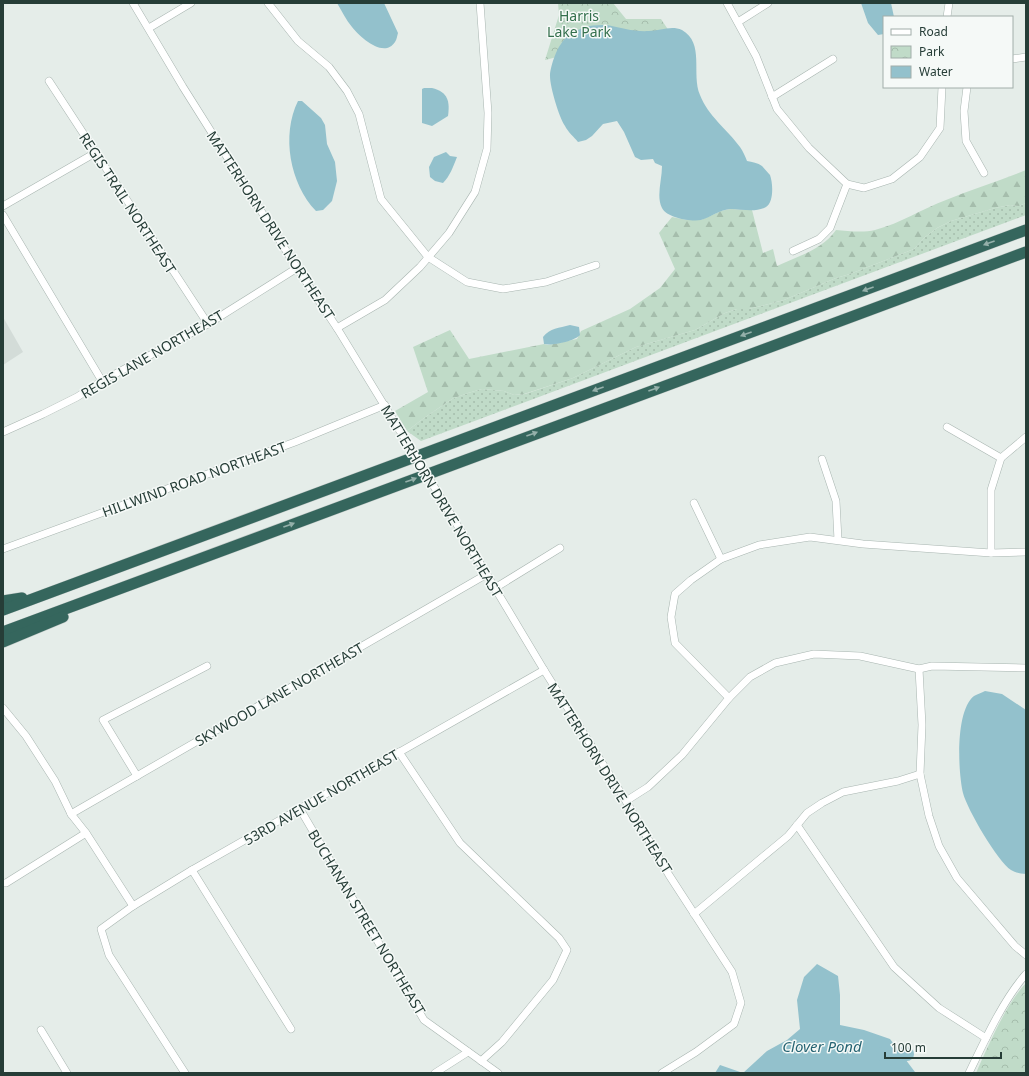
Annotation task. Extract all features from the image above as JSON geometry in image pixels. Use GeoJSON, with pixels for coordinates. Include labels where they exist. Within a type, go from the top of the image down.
{"type":"FeatureCollection","features":[{"type":"Feature","properties":{"kind":"highway"},"geometry":{"type":"LineString","coordinates":[[3,610],[1026,230]]}},
{"type":"Feature","properties":{"kind":"highway"},"geometry":{"type":"LineString","coordinates":[[3,632],[1026,252]]}},
{"type":"Feature","properties":{"kind":"highway"},"geometry":{"type":"LineString","coordinates":[[3,642],[270,532]]}},
{"type":"Feature","properties":{"kind":"highway"},"geometry":{"type":"LineString","coordinates":[[3,601],[43,595]]}},
{"type":"Feature","properties":{"kind":"street","name":"MATTERHORN DRIVE NORTHEAST"},"geometry":{"type":"LineString","coordinates":[[133,3],[183,87],[297,268],[338,328],[544,670],[626,801],[669,875],[732,972],[741,1003],[734,1024],[696,1052],[662,1073]]}},
{"type":"Feature","properties":{"kind":"street"},"geometry":{"type":"LineString","coordinates":[[149,28],[191,3]]}},
{"type":"Feature","properties":{"kind":"street"},"geometry":{"type":"LineString","coordinates":[[268,3],[298,42],[329,67],[347,91],[359,114],[381,199],[428,257],[468,282],[503,290],[546,282],[596,265]]}},
{"type":"Feature","properties":{"kind":"street"},"geometry":{"type":"LineString","coordinates":[[338,328],[385,300],[428,257],[449,233],[475,192],[487,149],[488,113],[480,3]]}},
{"type":"Feature","properties":{"kind":"street"},"geometry":{"type":"LineString","coordinates":[[727,3],[756,56],[777,109],[809,148],[847,184],[864,188],[892,179],[920,157],[940,128],[942,88]]}},
{"type":"Feature","properties":{"kind":"street"},"geometry":{"type":"LineString","coordinates":[[738,22],[768,3]]}},
{"type":"Feature","properties":{"kind":"street"},"geometry":{"type":"LineString","coordinates":[[947,16],[949,3]]}},
{"type":"Feature","properties":{"kind":"street"},"geometry":{"type":"LineString","coordinates":[[1013,59],[1026,57]]}},
{"type":"Feature","properties":{"kind":"street"},"geometry":{"type":"LineString","coordinates":[[772,97],[833,59]]}},
{"type":"Feature","properties":{"kind":"street","name":"REGIS TRAIL NORTHEAST"},"geometry":{"type":"LineString","coordinates":[[49,81],[208,324]]}},
{"type":"Feature","properties":{"kind":"street"},"geometry":{"type":"LineString","coordinates":[[967,88],[964,111],[966,141],[984,173]]}},
{"type":"Feature","properties":{"kind":"street"},"geometry":{"type":"LineString","coordinates":[[3,206],[95,152]]}},
{"type":"Feature","properties":{"kind":"street"},"geometry":{"type":"LineString","coordinates":[[793,251],[819,239],[830,228],[847,184]]}},
{"type":"Feature","properties":{"kind":"street"},"geometry":{"type":"LineString","coordinates":[[3,216],[102,381]]}},
{"type":"Feature","properties":{"kind":"street","name":"REGIS LANE NORTHEAST"},"geometry":{"type":"LineString","coordinates":[[3,432],[78,397],[102,381],[208,324],[297,268]]}},
{"type":"Feature","properties":{"kind":"street","name":"HILLWIND ROAD NORTHEAST"},"geometry":{"type":"LineString","coordinates":[[3,549],[294,442],[385,405]]}},
{"type":"Feature","properties":{"kind":"street"},"geometry":{"type":"LineString","coordinates":[[947,427],[1001,458]]}},
{"type":"Feature","properties":{"kind":"street"},"geometry":{"type":"LineString","coordinates":[[991,553],[991,490],[1001,458],[1026,437]]}},
{"type":"Feature","properties":{"kind":"street"},"geometry":{"type":"LineString","coordinates":[[822,459],[836,501],[838,540]]}},
{"type":"Feature","properties":{"kind":"street"},"geometry":{"type":"LineString","coordinates":[[694,503],[721,559]]}},
{"type":"Feature","properties":{"kind":"street"},"geometry":{"type":"LineString","coordinates":[[729,698],[675,643],[672,617],[675,594],[691,580],[721,559],[759,545],[810,537],[863,544],[991,553],[1026,552]]}},
{"type":"Feature","properties":{"kind":"street"},"geometry":{"type":"LineString","coordinates":[[495,588],[560,548]]}},
{"type":"Feature","properties":{"kind":"street","name":"SKYWOOD LANE NORTHEAST"},"geometry":{"type":"LineString","coordinates":[[71,814],[487,574]]}},
{"type":"Feature","properties":{"kind":"street"},"geometry":{"type":"LineString","coordinates":[[626,801],[648,787],[682,755],[729,698],[750,677],[775,663],[814,654],[860,656],[919,669],[932,666],[1026,668]]}},
{"type":"Feature","properties":{"kind":"street"},"geometry":{"type":"LineString","coordinates":[[137,776],[103,720],[207,666]]}},
{"type":"Feature","properties":{"kind":"street"},"geometry":{"type":"LineString","coordinates":[[919,669],[922,725],[920,774],[929,816],[939,846],[958,878],[1015,946],[1026,955]]}},
{"type":"Feature","properties":{"kind":"street","name":"53RD AVENUE NORTHEAST"},"geometry":{"type":"LineString","coordinates":[[185,1073],[109,955],[101,929],[134,906],[192,870],[544,670]]}},
{"type":"Feature","properties":{"kind":"street"},"geometry":{"type":"LineString","coordinates":[[3,708],[26,736],[55,780],[71,814],[86,833],[134,906]]}},
{"type":"Feature","properties":{"kind":"street"},"geometry":{"type":"LineString","coordinates":[[399,752],[460,843],[559,938],[567,950],[553,980],[502,1042],[481,1061]]}},
{"type":"Feature","properties":{"kind":"street"},"geometry":{"type":"LineString","coordinates":[[694,914],[788,836],[807,813],[822,803],[843,792],[920,774]]}},
{"type":"Feature","properties":{"kind":"street","name":"BUCHANAN STREET NORTHEAST"},"geometry":{"type":"LineString","coordinates":[[300,809],[424,1020],[498,1073]]}},
{"type":"Feature","properties":{"kind":"street"},"geometry":{"type":"LineString","coordinates":[[797,825],[848,902],[894,967],[939,1008],[986,1038]]}},
{"type":"Feature","properties":{"kind":"street"},"geometry":{"type":"LineString","coordinates":[[3,883],[6,883],[86,833]]}},
{"type":"Feature","properties":{"kind":"street"},"geometry":{"type":"LineString","coordinates":[[192,870],[291,1028]]}},
{"type":"Feature","properties":{"kind":"street"},"geometry":{"type":"LineString","coordinates":[[968,1073],[1016,986],[1026,974]]}},
{"type":"Feature","properties":{"kind":"street"},"geometry":{"type":"LineString","coordinates":[[41,1030],[67,1073]]}},
{"type":"Feature","properties":{"kind":"street"},"geometry":{"type":"LineString","coordinates":[[435,1073],[468,1052]]}},
{"type":"Feature","properties":{"kind":"shaded area"},"geometry":{"type":"Polygon","coordinates":[[[3,317],[23,352],[3,365],[3,317]]]}},
{"type":"Feature","properties":{"kind":"green space","name":"Harris Lake Park"},"geometry":{"type":"Polygon","coordinates":[[[558,3],[613,3],[626,19],[661,19],[673,37],[565,55],[545,60],[559,15],[558,3]]]}},
{"type":"Feature","properties":{"kind":"green space"},"geometry":{"type":"Polygon","coordinates":[[[1026,170],[1026,203],[1019,206],[1010,205],[995,208],[951,221],[937,228],[925,237],[914,249],[836,278],[784,300],[749,309],[737,309],[725,313],[695,330],[636,347],[573,378],[524,394],[514,395],[504,391],[482,389],[468,393],[452,399],[407,431],[395,411],[428,392],[413,347],[450,330],[469,359],[577,339],[581,331],[630,309],[660,288],[675,269],[659,233],[672,217],[687,220],[701,220],[721,211],[730,209],[752,210],[763,253],[773,249],[777,266],[817,248],[836,230],[856,232],[875,230],[885,227],[956,196],[1026,170]]]}},
{"type":"Feature","properties":{"kind":"green space"},"geometry":{"type":"Polygon","coordinates":[[[1026,203],[1026,215],[421,441],[407,431],[452,399],[468,393],[482,389],[504,391],[514,395],[525,394],[573,378],[636,347],[695,330],[725,313],[737,309],[749,309],[784,300],[836,278],[914,249],[925,237],[937,228],[951,221],[995,208],[1010,205],[1019,206],[1026,203]]]}},
{"type":"Feature","properties":{"kind":"green space"},"geometry":{"type":"Polygon","coordinates":[[[1026,983],[1026,1073],[976,1073],[1011,1002],[1026,983]]]}},
{"type":"Feature","properties":{"kind":"water"},"geometry":{"type":"Polygon","coordinates":[[[337,3],[384,3],[398,33],[397,39],[390,47],[385,48],[372,45],[366,41],[350,24],[337,3]]]}},
{"type":"Feature","properties":{"kind":"water"},"geometry":{"type":"Polygon","coordinates":[[[861,3],[891,3],[894,16],[883,16],[883,34],[878,35],[868,23],[861,3]]]}},
{"type":"Feature","properties":{"kind":"water"},"geometry":{"type":"Polygon","coordinates":[[[607,25],[638,31],[653,31],[674,28],[682,30],[689,36],[695,51],[698,87],[703,103],[735,140],[747,161],[762,166],[770,175],[772,183],[772,197],[769,205],[757,210],[730,209],[701,220],[686,220],[674,217],[662,208],[660,203],[659,193],[662,166],[655,163],[653,159],[641,160],[635,157],[624,132],[617,121],[603,124],[592,136],[586,140],[578,142],[569,132],[560,116],[555,102],[550,76],[557,50],[566,38],[581,29],[589,26],[607,25]]]}},
{"type":"Feature","properties":{"kind":"water"},"geometry":{"type":"Polygon","coordinates":[[[432,88],[442,92],[445,95],[449,106],[448,116],[432,126],[422,123],[422,89],[432,88]]]}},
{"type":"Feature","properties":{"kind":"water"},"geometry":{"type":"Polygon","coordinates":[[[298,101],[302,101],[321,118],[325,125],[327,144],[335,162],[337,181],[332,201],[323,210],[316,211],[307,200],[294,173],[289,144],[293,114],[298,101]]]}},
{"type":"Feature","properties":{"kind":"water"},"geometry":{"type":"Polygon","coordinates":[[[446,152],[450,156],[457,157],[453,168],[443,183],[435,181],[430,177],[429,167],[434,157],[446,152]]]}},
{"type":"Feature","properties":{"kind":"water"},"geometry":{"type":"Polygon","coordinates":[[[570,325],[579,327],[580,335],[563,342],[544,344],[543,337],[546,334],[555,329],[570,325]]]}},
{"type":"Feature","properties":{"kind":"water"},"geometry":{"type":"Polygon","coordinates":[[[985,691],[1002,694],[1026,710],[1026,874],[1015,872],[1005,865],[991,846],[970,811],[963,793],[959,757],[961,728],[968,704],[974,696],[985,691]]]}},
{"type":"Feature","properties":{"kind":"water","name":"Clover Pond"},"geometry":{"type":"Polygon","coordinates":[[[817,964],[838,976],[840,995],[840,1025],[864,1030],[890,1039],[915,1072],[915,1073],[743,1073],[767,1051],[787,1040],[800,1029],[797,1000],[804,977],[817,964]]]}},
{"type":"Feature","properties":{"kind":"water"},"geometry":{"type":"Polygon","coordinates":[[[720,1065],[743,1073],[715,1073],[720,1065]]]}},
{"type":"Feature","properties":{"kind":"waterway"},"geometry":{"type":"LineString","coordinates":[[883,1054],[907,1054]]}}]}
